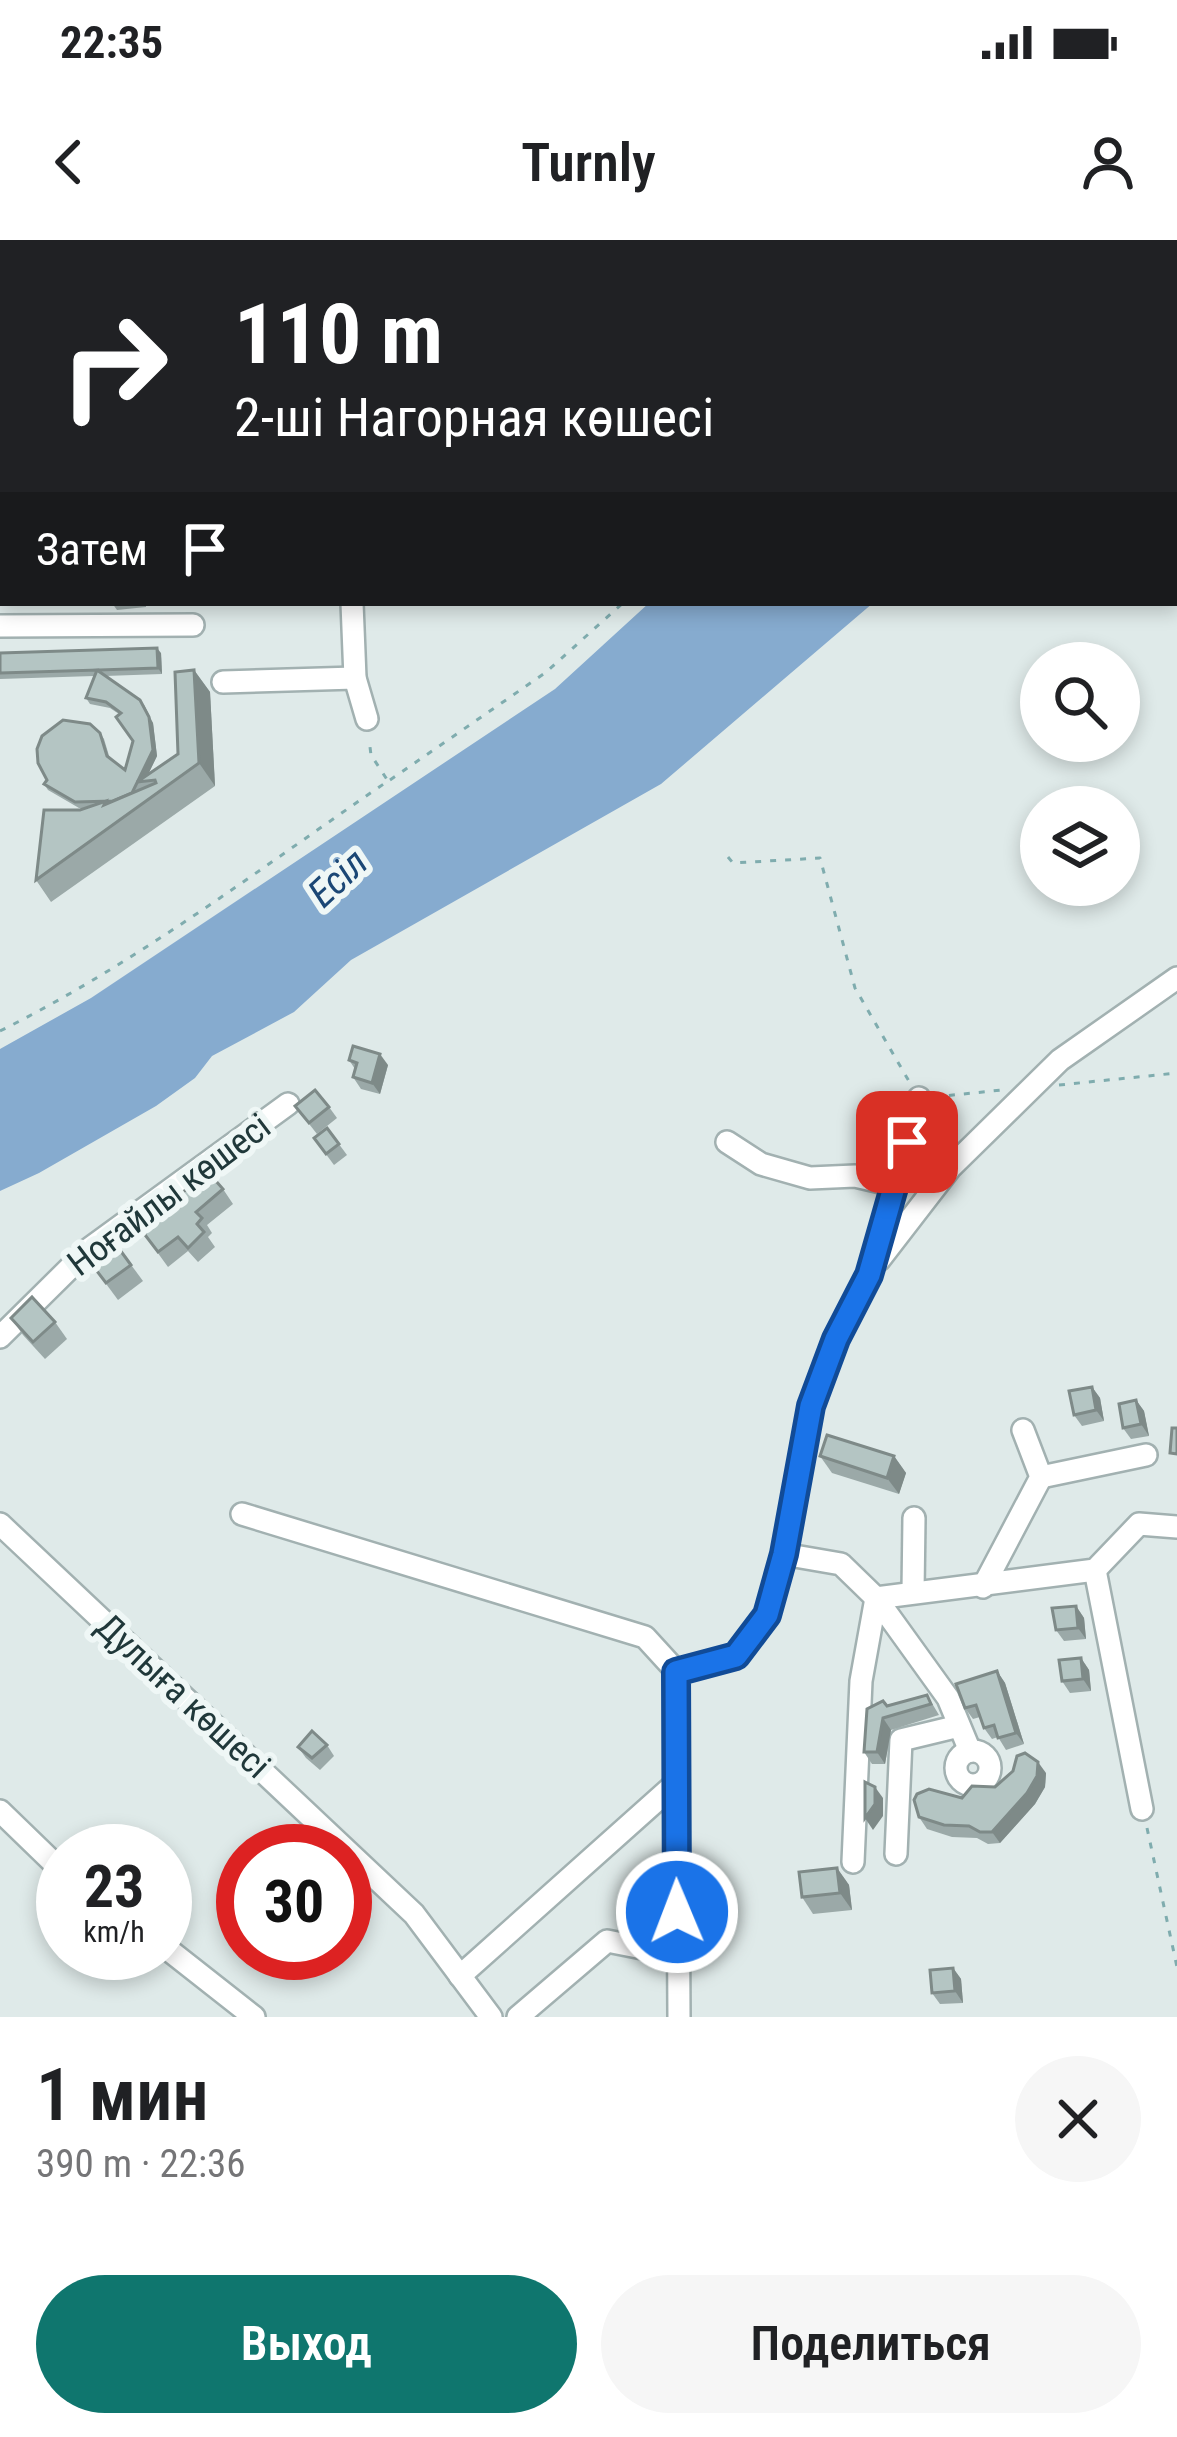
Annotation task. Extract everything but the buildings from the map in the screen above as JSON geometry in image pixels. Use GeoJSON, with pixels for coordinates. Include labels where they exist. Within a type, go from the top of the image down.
{"type":"FeatureCollection","features":[{"type":"Feature","properties":{"kind":"street"},"geometry":{"type":"LineString","coordinates":[[352,606],[355,678],[367,719]]}},
{"type":"Feature","properties":{"kind":"street"},"geometry":{"type":"LineString","coordinates":[[0,626],[193,626]]}},
{"type":"Feature","properties":{"kind":"street"},"geometry":{"type":"LineString","coordinates":[[223,682],[355,678]]}},
{"type":"Feature","properties":{"kind":"street"},"geometry":{"type":"LineString","coordinates":[[676,1672],[736,1656],[767,1615],[784,1554],[811,1406],[836,1339],[869,1275],[905,1221],[950,1168],[1060,1060],[1177,978]]}},
{"type":"Feature","properties":{"kind":"street"},"geometry":{"type":"LineString","coordinates":[[869,1275],[919,1098]]}},
{"type":"Feature","properties":{"kind":"street","name":"Ноғайлы көшесі"},"geometry":{"type":"LineString","coordinates":[[0,1337],[89,1250],[289,1104]]}},
{"type":"Feature","properties":{"kind":"street"},"geometry":{"type":"LineString","coordinates":[[727,1142],[761,1164],[810,1178],[855,1176],[894,1185]]}},
{"type":"Feature","properties":{"kind":"street"},"geometry":{"type":"LineString","coordinates":[[983,1587],[1041,1477],[1023,1430]]}},
{"type":"Feature","properties":{"kind":"street"},"geometry":{"type":"LineString","coordinates":[[1041,1477],[1147,1454]]}},
{"type":"Feature","properties":{"kind":"street"},"geometry":{"type":"LineString","coordinates":[[242,1514],[644,1637],[676,1672],[679,2017]]}},
{"type":"Feature","properties":{"kind":"street"},"geometry":{"type":"LineString","coordinates":[[914,1518],[914,1592]]}},
{"type":"Feature","properties":{"kind":"street","name":"Дулыға көшесі"},"geometry":{"type":"LineString","coordinates":[[0,1524],[414,1914],[491,2017]]}},
{"type":"Feature","properties":{"kind":"street"},"geometry":{"type":"LineString","coordinates":[[876,1598],[1095,1570],[1139,1524],[1173,1527]]}},
{"type":"Feature","properties":{"kind":"street"},"geometry":{"type":"LineString","coordinates":[[784,1554],[841,1564],[876,1598],[948,1698],[970,1751]]}},
{"type":"Feature","properties":{"kind":"street"},"geometry":{"type":"LineString","coordinates":[[1095,1570],[1142,1809]]}},
{"type":"Feature","properties":{"kind":"street"},"geometry":{"type":"LineString","coordinates":[[853,1862],[861,1681],[876,1598]]}},
{"type":"Feature","properties":{"kind":"street"},"geometry":{"type":"LineString","coordinates":[[896,1854],[901,1740],[959,1726]]}},
{"type":"Feature","properties":{"kind":"street"},"geometry":{"type":"LineString","coordinates":[[460,1976],[675,1784]]}},
{"type":"Feature","properties":{"kind":"street"},"geometry":{"type":"LineString","coordinates":[[0,1811],[36,1846]]}},
{"type":"Feature","properties":{"kind":"street"},"geometry":{"type":"LineString","coordinates":[[518,2017],[607,1941],[678,1955]]}},
{"type":"Feature","properties":{"kind":"street"},"geometry":{"type":"LineString","coordinates":[[192,1969],[254,2017]]}},
{"type":"Feature","properties":{"kind":"path"},"geometry":{"type":"LineString","coordinates":[[0,1031],[154,939],[388,781],[545,673],[620,606]]}},
{"type":"Feature","properties":{"kind":"path"},"geometry":{"type":"LineString","coordinates":[[367,719],[371,755],[388,781]]}},
{"type":"Feature","properties":{"kind":"path"},"geometry":{"type":"LineString","coordinates":[[728,856],[733,863],[820,857],[855,988],[919,1098]]}},
{"type":"Feature","properties":{"kind":"path"},"geometry":{"type":"LineString","coordinates":[[1142,1809],[1177,1967]]}},
{"type":"Feature","properties":{"kind":"water","name":"Есіл"},"geometry":{"type":"Polygon","coordinates":[[[646,606],[869,606],[661,784],[351,960],[294,1012],[212,1056],[195,1078],[156,1106],[0,1191],[0,1049],[91,998],[555,689],[646,606]]]}},
{"type":"Feature","properties":{"kind":"route"},"geometry":{"type":"LineString","coordinates":[[677,1912],[676,1672],[736,1656],[767,1615],[784,1554],[811,1406],[836,1339],[869,1275],[907,1142]]}}]}
